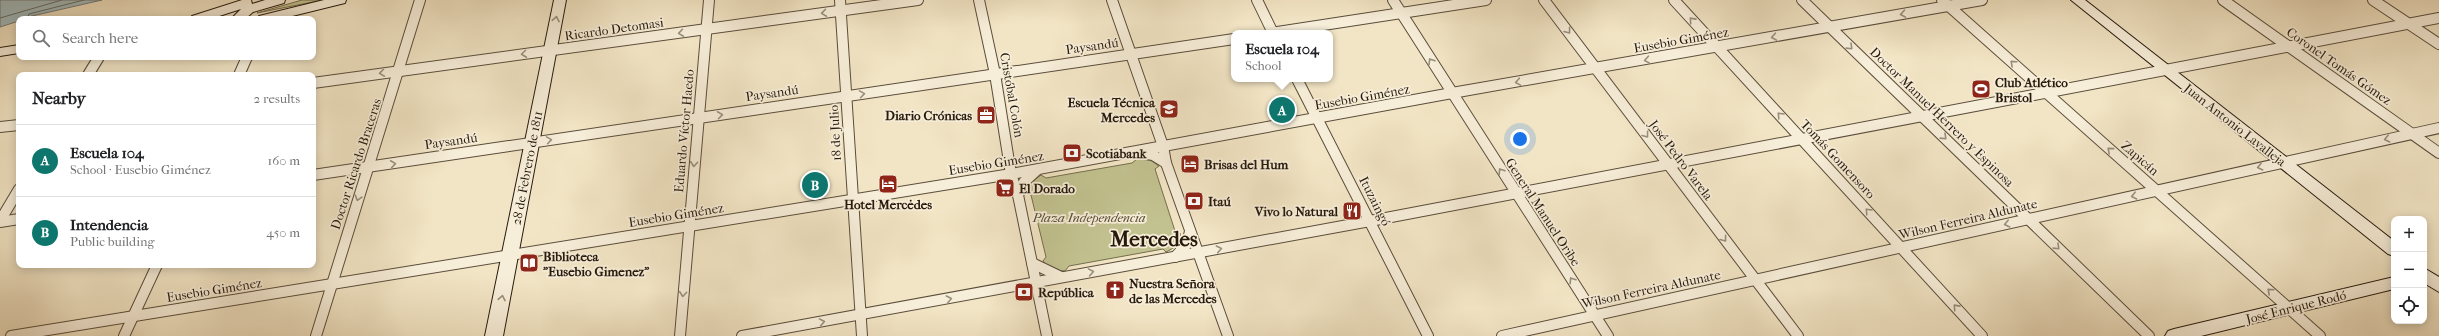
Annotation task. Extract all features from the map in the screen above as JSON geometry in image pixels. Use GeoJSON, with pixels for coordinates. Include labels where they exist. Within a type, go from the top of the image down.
{"type":"FeatureCollection","features":[{"type":"Feature","properties":{"kind":"street"},"geometry":{"type":"LineString","coordinates":[[241,16],[248,9],[279,0]]}},
{"type":"Feature","properties":{"kind":"street"},"geometry":{"type":"LineString","coordinates":[[276,16],[340,0]]}},
{"type":"Feature","properties":{"kind":"street","name":"Doctor Ricardo Braceras"},"geometry":{"type":"LineString","coordinates":[[316,336],[420,0]]}},
{"type":"Feature","properties":{"kind":"street","name":"28 de Febrero de 1811"},"geometry":{"type":"LineString","coordinates":[[494,336],[560,0]]}},
{"type":"Feature","properties":{"kind":"street","name":"Eduardo Víctor Haedo"},"geometry":{"type":"LineString","coordinates":[[680,336],[709,0]]}},
{"type":"Feature","properties":{"kind":"street","name":"18 de Julio"},"geometry":{"type":"LineString","coordinates":[[840,0],[862,336]]}},
{"type":"Feature","properties":{"kind":"street","name":"Ricardo Detomasi"},"geometry":{"type":"LineString","coordinates":[[316,83],[918,0]]}},
{"type":"Feature","properties":{"kind":"street","name":"Cristóbal Colón"},"geometry":{"type":"LineString","coordinates":[[978,0],[995,74],[1011,174],[1018,195],[1047,336]]}},
{"type":"Feature","properties":{"kind":"street"},"geometry":{"type":"LineString","coordinates":[[1112,0],[1163,146],[1166,163],[1228,336]]}},
{"type":"Feature","properties":{"kind":"street"},"geometry":{"type":"LineString","coordinates":[[1257,0],[1272,30]]}},
{"type":"Feature","properties":{"kind":"street","name":"General Manuel Oribe"},"geometry":{"type":"LineString","coordinates":[[1393,0],[1608,336]]}},
{"type":"Feature","properties":{"kind":"street"},"geometry":{"type":"LineString","coordinates":[[1291,30],[1400,12],[1486,0]]}},
{"type":"Feature","properties":{"kind":"street","name":"José Pedro Varela"},"geometry":{"type":"LineString","coordinates":[[1544,0],[1798,336]]}},
{"type":"Feature","properties":{"kind":"street","name":"Tomás Gomensoro"},"geometry":{"type":"LineString","coordinates":[[1674,0],[1982,336]]}},
{"type":"Feature","properties":{"kind":"street","name":"Doctor Manuel Herrero y Espinosa"},"geometry":{"type":"LineString","coordinates":[[1802,0],[2149,336]]}},
{"type":"Feature","properties":{"kind":"street","name":"Eusebio Giménez"},"geometry":{"type":"LineString","coordinates":[[11,336],[1138,153],[1163,146],[1452,93],[1830,27],[1945,3],[1982,0]]}},
{"type":"Feature","properties":{"kind":"street","name":"Juan Antonio Lavalleja"},"geometry":{"type":"LineString","coordinates":[[2077,0],[2391,248]]}},
{"type":"Feature","properties":{"kind":"street","name":"Coronel Tomás Gómez"},"geometry":{"type":"LineString","coordinates":[[2223,0],[2439,153]]}},
{"type":"Feature","properties":{"kind":"street"},"geometry":{"type":"LineString","coordinates":[[2373,0],[2439,44]]}},
{"type":"Feature","properties":{"kind":"street"},"geometry":{"type":"LineString","coordinates":[[206,16],[252,1]]}},
{"type":"Feature","properties":{"kind":"street"},"geometry":{"type":"LineString","coordinates":[[226,16],[231,10],[252,1]]}},
{"type":"Feature","properties":{"kind":"street","name":"Zapicán"},"geometry":{"type":"LineString","coordinates":[[1945,3],[2320,336]]}},
{"type":"Feature","properties":{"kind":"street"},"geometry":{"type":"LineString","coordinates":[[742,336],[1370,221],[1667,163],[2439,18]]}},
{"type":"Feature","properties":{"kind":"street","name":"Paysandú"},"geometry":{"type":"LineString","coordinates":[[316,175],[1231,39]]}},
{"type":"Feature","properties":{"kind":"street"},"geometry":{"type":"LineString","coordinates":[[0,52],[16,49]]}},
{"type":"Feature","properties":{"kind":"street"},"geometry":{"type":"LineString","coordinates":[[0,57],[16,55]]}},
{"type":"Feature","properties":{"kind":"street"},"geometry":{"type":"LineString","coordinates":[[90,72],[97,60]]}},
{"type":"Feature","properties":{"kind":"street"},"geometry":{"type":"LineString","coordinates":[[240,72],[246,60]]}},
{"type":"Feature","properties":{"kind":"street","name":"Ituzaingó"},"geometry":{"type":"LineString","coordinates":[[1299,82],[1428,336]]}},
{"type":"Feature","properties":{"kind":"street"},"geometry":{"type":"LineString","coordinates":[[0,127],[16,124]]}},
{"type":"Feature","properties":{"kind":"street","name":"Wilson Ferreira Aldunate"},"geometry":{"type":"LineString","coordinates":[[1502,336],[2439,128]]}},
{"type":"Feature","properties":{"kind":"street"},"geometry":{"type":"LineString","coordinates":[[1138,153],[1148,153],[1166,163]]}},
{"type":"Feature","properties":{"kind":"street"},"geometry":{"type":"LineString","coordinates":[[1018,195],[1024,182],[1038,169]]}},
{"type":"Feature","properties":{"kind":"street"},"geometry":{"type":"LineString","coordinates":[[0,222],[16,195]]}},
{"type":"Feature","properties":{"kind":"street"},"geometry":{"type":"LineString","coordinates":[[0,222],[16,219]]}},
{"type":"Feature","properties":{"kind":"street"},"geometry":{"type":"LineString","coordinates":[[1174,257],[1187,244],[1190,231]]}},
{"type":"Feature","properties":{"kind":"street"},"geometry":{"type":"LineString","coordinates":[[1032,263],[1043,270],[1063,277]]}},
{"type":"Feature","properties":{"kind":"street"},"geometry":{"type":"LineString","coordinates":[[124,336],[135,316],[156,268]]}},
{"type":"Feature","properties":{"kind":"street"},"geometry":{"type":"LineString","coordinates":[[2428,274],[2439,286]]}},
{"type":"Feature","properties":{"kind":"street","name":"José Enrique Rodó"},"geometry":{"type":"LineString","coordinates":[[2174,336],[2391,284]]}},
{"type":"Feature","properties":{"kind":"green space"},"geometry":{"type":"Polygon","coordinates":[[[302,0],[323,0],[257,13],[302,0]]]}},
{"type":"Feature","properties":{"kind":"green space","name":"Plaza Independencia"},"geometry":{"type":"Polygon","coordinates":[[[1137,159],[1150,160],[1159,166],[1155,169],[1175,231],[1180,233],[1181,237],[1177,245],[1166,252],[1163,249],[1069,266],[1065,271],[1055,270],[1048,266],[1043,261],[1046,257],[1031,195],[1026,191],[1029,184],[1041,175],[1046,178],[1132,163],[1137,159]]]}},
{"type":"Feature","properties":{"kind":"water"},"geometry":{"type":"Polygon","coordinates":[[[0,0],[102,0],[32,16],[16,16],[16,22],[0,27],[0,0]]]}},
{"type":"Feature","properties":{"kind":"place","name":"Club Atlético Bristol"},"geometry":{"type":"Point","coordinates":[1981,89]}},
{"type":"Feature","properties":{"kind":"place","name":"Escuela Técnica Mercedes"},"geometry":{"type":"Point","coordinates":[1169,109]}},
{"type":"Feature","properties":{"kind":"place","name":"Escuela 104"},"geometry":{"type":"Point","coordinates":[1282,110]}},
{"type":"Feature","properties":{"kind":"place","name":"Diario Crónicas"},"geometry":{"type":"Point","coordinates":[986,115]}},
{"type":"Feature","properties":{"kind":"place","name":"Scotiabank"},"geometry":{"type":"Point","coordinates":[1072,153]}},
{"type":"Feature","properties":{"kind":"place","name":"Brisas del Hum"},"geometry":{"type":"Point","coordinates":[1190,164]}},
{"type":"Feature","properties":{"kind":"place","name":"Hotel Mercėdes"},"geometry":{"type":"Point","coordinates":[888,184]}},
{"type":"Feature","properties":{"kind":"place","name":"Intendencia"},"geometry":{"type":"Point","coordinates":[815,185]}},
{"type":"Feature","properties":{"kind":"place","name":"El Dorado"},"geometry":{"type":"Point","coordinates":[1005,188]}},
{"type":"Feature","properties":{"kind":"place","name":"Itaú"},"geometry":{"type":"Point","coordinates":[1194,201]}},
{"type":"Feature","properties":{"kind":"place","name":"Vivo lo Natural"},"geometry":{"type":"Point","coordinates":[1352,211]}},
{"type":"Feature","properties":{"kind":"place","name":"Biblioteca \"Eusebio Gimenez\""},"geometry":{"type":"Point","coordinates":[529,263]}},
{"type":"Feature","properties":{"kind":"place","name":"Nuestra Señora de las Mercedes"},"geometry":{"type":"Point","coordinates":[1115,290]}},
{"type":"Feature","properties":{"kind":"place","name":"República"},"geometry":{"type":"Point","coordinates":[1024,292]}},
{"type":"Feature","properties":{"kind":"district","name":"Mercedes"},"geometry":{"type":"Point","coordinates":[1154,239]}}]}
